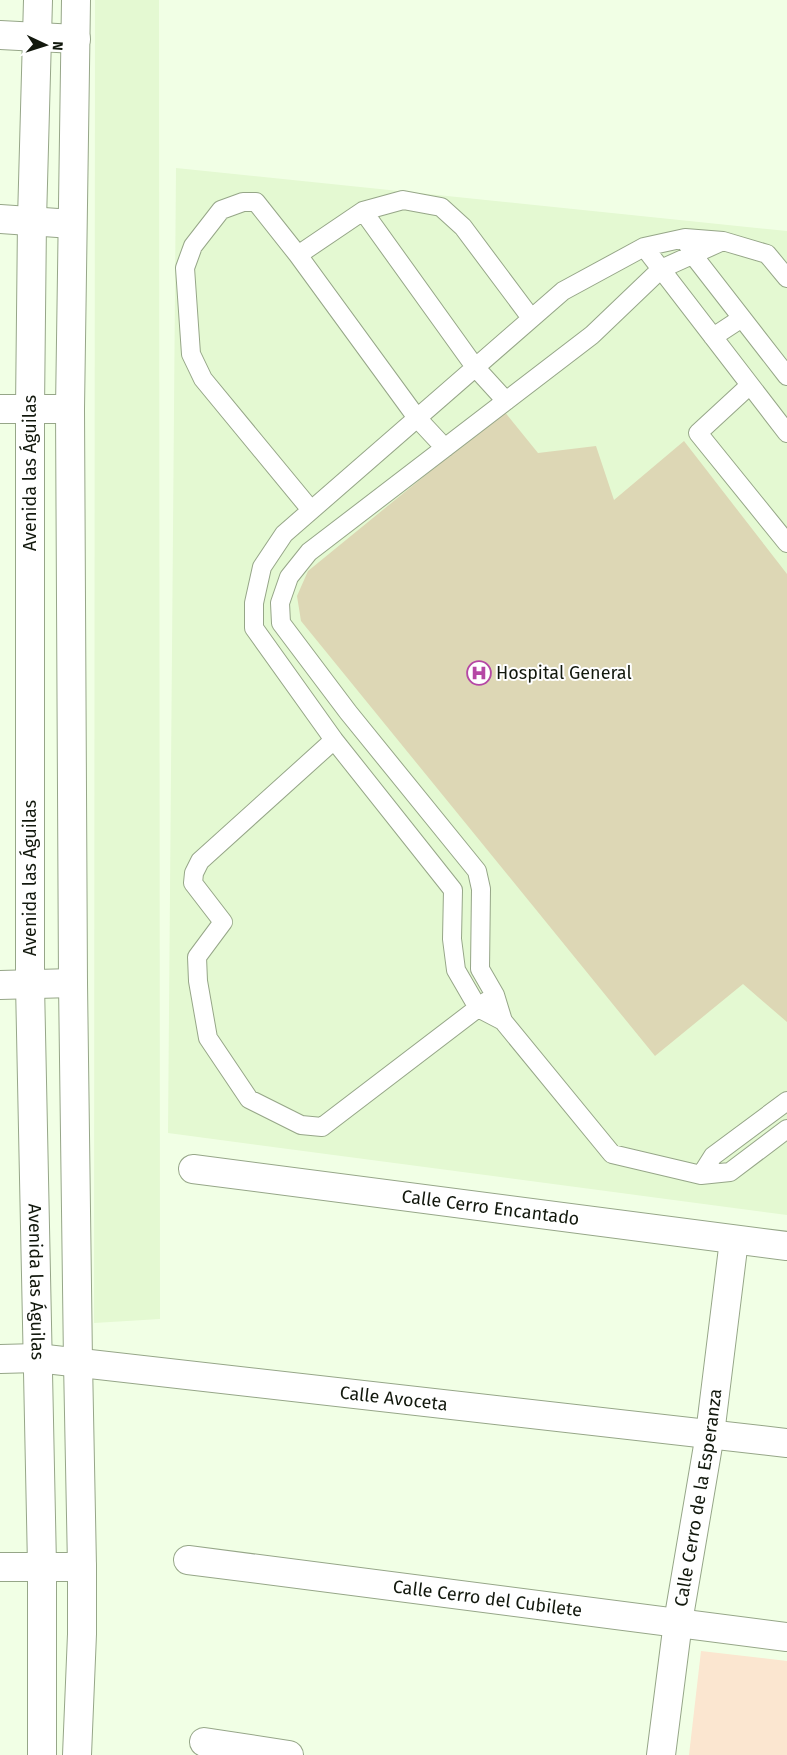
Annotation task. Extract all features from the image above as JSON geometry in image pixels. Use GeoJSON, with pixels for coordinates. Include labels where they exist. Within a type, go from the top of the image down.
{"type":"FeatureCollection","features":[{"type":"Feature","properties":{"kind":"street","name":"Avenida las Águilas"},"geometry":{"type":"LineString","coordinates":[[38,0],[32,220],[30,409],[30,984],[42,1566],[42,1755]]}},
{"type":"Feature","properties":{"kind":"street"},"geometry":{"type":"LineString","coordinates":[[76,0],[70,410],[74,982],[82,1566],[82,1634],[77,1755]]}},
{"type":"Feature","properties":{"kind":"street"},"geometry":{"type":"LineString","coordinates":[[0,35],[76,40]]}},
{"type":"Feature","properties":{"kind":"street"},"geometry":{"type":"LineString","coordinates":[[0,219],[72,224]]}},
{"type":"Feature","properties":{"kind":"street"},"geometry":{"type":"LineString","coordinates":[[0,409],[70,410]]}},
{"type":"Feature","properties":{"kind":"street"},"geometry":{"type":"LineString","coordinates":[[0,985],[74,982]]}},
{"type":"Feature","properties":{"kind":"street","name":"Calle Cerro Encantado"},"geometry":{"type":"LineString","coordinates":[[193,1170],[787,1246]]}},
{"type":"Feature","properties":{"kind":"street","name":"Calle Cerro de la Esperanza"},"geometry":{"type":"LineString","coordinates":[[661,1755],[678,1622],[710,1434],[734,1240]]}},
{"type":"Feature","properties":{"kind":"street","name":"Calle Avoceta"},"geometry":{"type":"LineString","coordinates":[[0,1359],[38,1358],[78,1362],[787,1444]]}},
{"type":"Feature","properties":{"kind":"street","name":"Calle Cerro del Cubilete"},"geometry":{"type":"LineString","coordinates":[[188,1560],[787,1637]]}},
{"type":"Feature","properties":{"kind":"street"},"geometry":{"type":"LineString","coordinates":[[0,1567],[82,1566]]}},
{"type":"Feature","properties":{"kind":"street"},"geometry":{"type":"LineString","coordinates":[[204,1742],[289,1755]]}},
{"type":"Feature","properties":{"kind":"lane"},"geometry":{"type":"LineString","coordinates":[[298,255],[362,211],[403,200],[441,207],[463,227],[531,318]]}},
{"type":"Feature","properties":{"kind":"lane"},"geometry":{"type":"LineString","coordinates":[[311,510],[203,379],[191,354],[185,268],[193,246],[221,210],[243,202],[256,202],[298,255],[417,418],[445,448]]}},
{"type":"Feature","properties":{"kind":"lane"},"geometry":{"type":"LineString","coordinates":[[362,211],[475,367],[506,401]]}},
{"type":"Feature","properties":{"kind":"lane"},"geometry":{"type":"LineString","coordinates":[[685,238],[693,255],[787,376]]}},
{"type":"Feature","properties":{"kind":"lane"},"geometry":{"type":"LineString","coordinates":[[787,278],[768,254],[723,241],[685,238],[644,247],[563,291],[284,534],[262,566],[254,603],[254,628],[334,740],[453,890],[452,939],[456,970],[478,1008],[502,1021],[612,1154],[701,1175],[730,1172],[787,1129]]}},
{"type":"Feature","properties":{"kind":"lane"},"geometry":{"type":"LineString","coordinates":[[502,1021],[495,995],[480,969],[481,889],[476,871],[348,712],[281,623],[280,603],[289,577],[310,552],[592,335],[661,268],[723,241]]}},
{"type":"Feature","properties":{"kind":"lane"},"geometry":{"type":"LineString","coordinates":[[644,247],[787,434]]}},
{"type":"Feature","properties":{"kind":"lane"},"geometry":{"type":"LineString","coordinates":[[713,337],[742,318]]}},
{"type":"Feature","properties":{"kind":"lane"},"geometry":{"type":"LineString","coordinates":[[750,386],[698,433],[787,543]]}},
{"type":"Feature","properties":{"kind":"lane"},"geometry":{"type":"LineString","coordinates":[[334,740],[200,862],[194,873],[193,883],[223,922],[197,957],[198,981],[208,1038],[249,1099],[300,1125],[322,1127],[495,995]]}},
{"type":"Feature","properties":{"kind":"lane"},"geometry":{"type":"LineString","coordinates":[[701,1175],[713,1156],[787,1101]]}},
{"type":"Feature","properties":{"kind":"shaded area"},"geometry":{"type":"Polygon","coordinates":[[[95,0],[159,0],[160,1319],[94,1323],[95,0]]]}},
{"type":"Feature","properties":{"kind":"shaded area","name":"Hospital General"},"geometry":{"type":"Polygon","coordinates":[[[176,168],[787,231],[787,1215],[168,1133],[176,168]]]}},
{"type":"Feature","properties":{"kind":"shaded area"},"geometry":{"type":"Polygon","coordinates":[[[701,1651],[787,1661],[787,1755],[689,1755],[701,1651]]]}},
{"type":"Feature","properties":{"kind":"building","name":"Hospital General"},"geometry":{"type":"Polygon","coordinates":[[[504,411],[538,453],[596,446],[614,500],[684,441],[787,574],[787,1022],[743,984],[655,1056],[301,621],[297,596],[308,571],[504,411]]]}},
{"type":"Feature","properties":{"kind":"place","name":"Hospital General"},"geometry":{"type":"Point","coordinates":[479,673]}}]}
